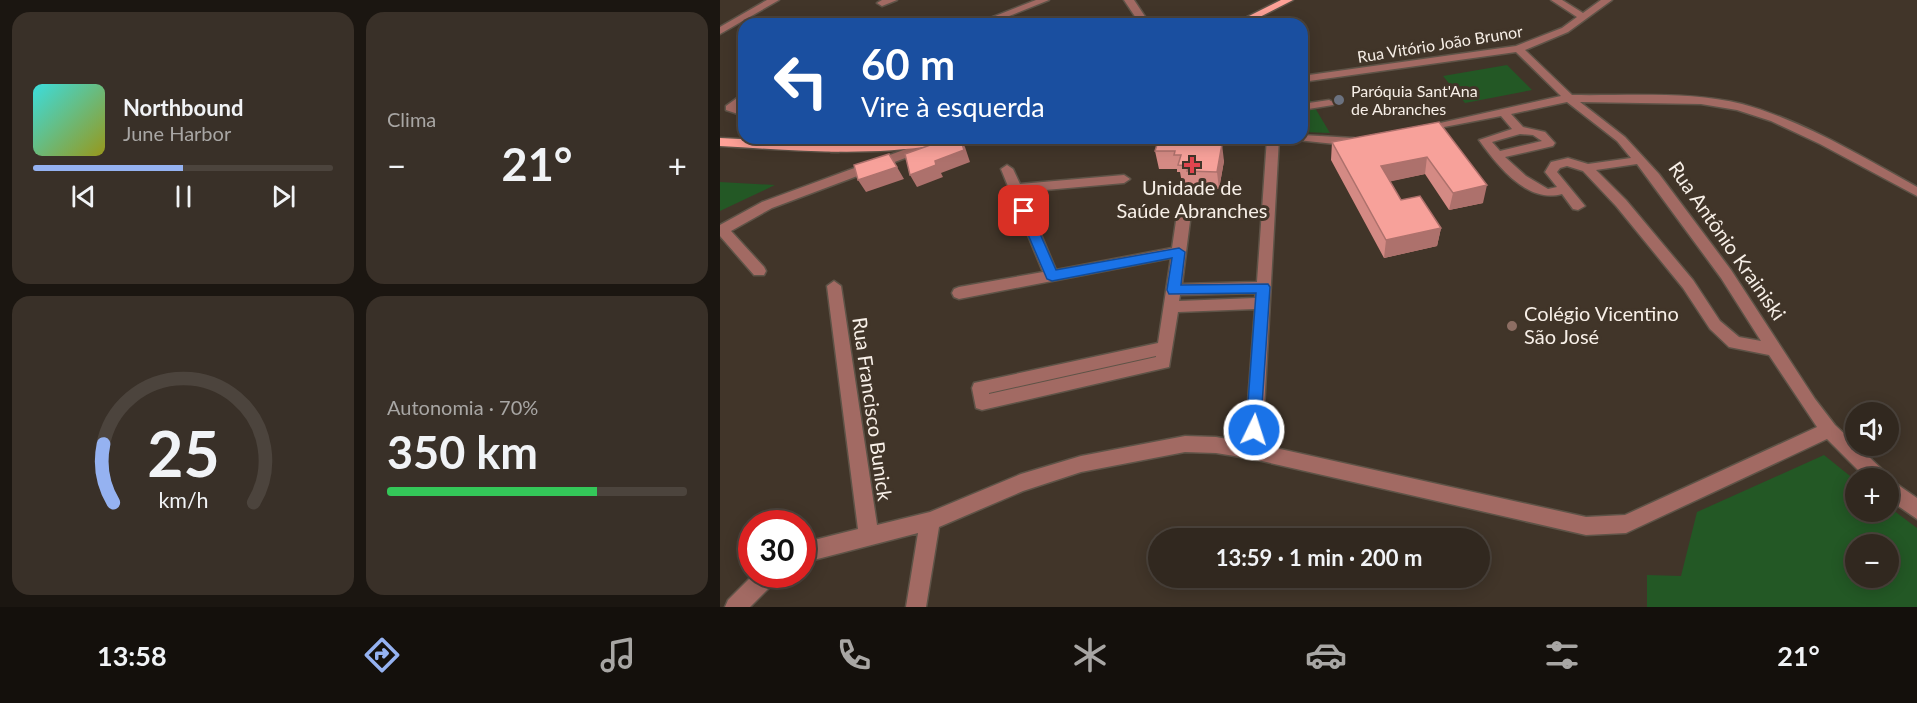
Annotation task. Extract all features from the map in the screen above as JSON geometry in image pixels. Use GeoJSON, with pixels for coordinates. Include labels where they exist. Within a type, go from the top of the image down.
{"type":"FeatureCollection","features":[{"type":"Feature","properties":{"kind":"main road"},"geometry":{"type":"LineString","coordinates":[[1250,18],[1288,0]]}},
{"type":"Feature","properties":{"kind":"main road"},"geometry":{"type":"LineString","coordinates":[[720,142],[738,143]]}},
{"type":"Feature","properties":{"kind":"main road"},"geometry":{"type":"LineString","coordinates":[[749,144],[835,150],[877,150],[921,144]]}},
{"type":"Feature","properties":{"kind":"street"},"geometry":{"type":"LineString","coordinates":[[743,18],[774,0]]}},
{"type":"Feature","properties":{"kind":"street"},"geometry":{"type":"LineString","coordinates":[[996,18],[1044,0]]}},
{"type":"Feature","properties":{"kind":"street"},"geometry":{"type":"LineString","coordinates":[[1129,0],[1141,18]]}},
{"type":"Feature","properties":{"kind":"street"},"geometry":{"type":"LineString","coordinates":[[1556,0],[1584,18]]}},
{"type":"Feature","properties":{"kind":"street","name":"Rua Vitório João Brunor"},"geometry":{"type":"LineString","coordinates":[[1308,78],[1518,50],[1554,35],[1584,18],[1607,0]]}},
{"type":"Feature","properties":{"kind":"street"},"geometry":{"type":"LineString","coordinates":[[720,31],[738,21]]}},
{"type":"Feature","properties":{"kind":"street","name":"Rua Antônio Krainiski"},"geometry":{"type":"LineString","coordinates":[[1518,50],[1569,98],[1610,129],[1641,160],[1709,250],[1809,404],[1829,429],[1868,468]]}},
{"type":"Feature","properties":{"kind":"street"},"geometry":{"type":"LineString","coordinates":[[1405,134],[1569,98],[1671,99],[1739,107],[1795,127],[1917,192]]}},
{"type":"Feature","properties":{"kind":"street"},"geometry":{"type":"LineString","coordinates":[[738,101],[729,108],[738,111]]}},
{"type":"Feature","properties":{"kind":"street"},"geometry":{"type":"LineString","coordinates":[[1308,106],[1329,103]]}},
{"type":"Feature","properties":{"kind":"street"},"geometry":{"type":"LineString","coordinates":[[1504,112],[1520,130]]}},
{"type":"Feature","properties":{"kind":"street"},"geometry":{"type":"LineString","coordinates":[[1496,155],[1549,143],[1547,138],[1537,132],[1520,130],[1485,140],[1496,155],[1538,190],[1549,194],[1565,189]]}},
{"type":"Feature","properties":{"kind":"street"},"geometry":{"type":"LineString","coordinates":[[1308,139],[1338,142],[1372,140]]}},
{"type":"Feature","properties":{"kind":"street"},"geometry":{"type":"LineString","coordinates":[[823,144],[835,150]]}},
{"type":"Feature","properties":{"kind":"street"},"geometry":{"type":"LineString","coordinates":[[759,271],[721,230],[767,205],[931,144]]}},
{"type":"Feature","properties":{"kind":"street"},"geometry":{"type":"LineString","coordinates":[[1253,451],[1273,144]]}},
{"type":"Feature","properties":{"kind":"street"},"geometry":{"type":"LineString","coordinates":[[1578,206],[1551,172],[1555,165],[1568,162],[1587,168],[1641,160]]}},
{"type":"Feature","properties":{"kind":"street"},"geometry":{"type":"LineString","coordinates":[[1587,168],[1621,203],[1688,284],[1715,325],[1735,343],[1775,350]]}},
{"type":"Feature","properties":{"kind":"street"},"geometry":{"type":"LineString","coordinates":[[1007,169],[1052,276]]}},
{"type":"Feature","properties":{"kind":"street"},"geometry":{"type":"LineString","coordinates":[[1015,189],[1124,178]]}},
{"type":"Feature","properties":{"kind":"street"},"geometry":{"type":"LineString","coordinates":[[1165,348],[980,388],[982,403],[1163,362],[1179,252],[1183,221]]}},
{"type":"Feature","properties":{"kind":"street"},"geometry":{"type":"LineString","coordinates":[[959,293],[1179,252]]}},
{"type":"Feature","properties":{"kind":"street","name":"Rua Francisco Bunick"},"geometry":{"type":"LineString","coordinates":[[834,286],[869,537]]}},
{"type":"Feature","properties":{"kind":"street"},"geometry":{"type":"LineString","coordinates":[[1173,290],[1263,287]]}},
{"type":"Feature","properties":{"kind":"street"},"geometry":{"type":"LineString","coordinates":[[1171,307],[1262,303]]}},
{"type":"Feature","properties":{"kind":"street"},"geometry":{"type":"LineString","coordinates":[[816,550],[930,520],[1050,472],[1163,446],[1216,445],[1253,451],[1551,519],[1586,526],[1609,526],[1645,516],[1829,429]]}},
{"type":"Feature","properties":{"kind":"street"},"geometry":{"type":"LineString","coordinates":[[1899,496],[1917,510]]}},
{"type":"Feature","properties":{"kind":"street"},"geometry":{"type":"LineString","coordinates":[[916,607],[930,520]]}},
{"type":"Feature","properties":{"kind":"street"},"geometry":{"type":"LineString","coordinates":[[735,607],[755,588]]}},
{"type":"Feature","properties":{"kind":"green space"},"geometry":{"type":"Polygon","coordinates":[[[1507,65],[1532,90],[1465,103],[1443,76],[1507,65]]]}},
{"type":"Feature","properties":{"kind":"green space"},"geometry":{"type":"Polygon","coordinates":[[[1308,96],[1330,133],[1308,132],[1308,96]]]}},
{"type":"Feature","properties":{"kind":"green space"},"geometry":{"type":"Polygon","coordinates":[[[720,182],[775,185],[720,211],[720,182]]]}},
{"type":"Feature","properties":{"kind":"green space"},"geometry":{"type":"Polygon","coordinates":[[[1824,455],[1845,472],[1845,522],[1899,522],[1899,514],[1917,528],[1917,607],[1647,607],[1647,575],[1681,576],[1697,512],[1824,455]]]}},
{"type":"Feature","properties":{"kind":"building"},"geometry":{"type":"Polygon","coordinates":[[[1439,122],[1487,185],[1453,193],[1427,157],[1381,166],[1401,200],[1420,196],[1441,228],[1386,240],[1332,142],[1439,122]]]}},
{"type":"Feature","properties":{"kind":"building"},"geometry":{"type":"Polygon","coordinates":[[[933,144],[962,144],[964,150],[935,161],[936,165],[910,175],[905,154],[933,144]]]}},
{"type":"Feature","properties":{"kind":"building"},"geometry":{"type":"Polygon","coordinates":[[[1157,144],[1222,144],[1217,172],[1187,171],[1189,166],[1178,165],[1181,155],[1174,155],[1175,151],[1155,151],[1157,144]]]}},
{"type":"Feature","properties":{"kind":"building"},"geometry":{"type":"Polygon","coordinates":[[[889,154],[897,167],[858,180],[854,165],[889,154]]]}},
{"type":"Feature","properties":{"kind":"place","name":"Paróquia Sant'Ana de Abranches"},"geometry":{"type":"Point","coordinates":[1339,100]}},
{"type":"Feature","properties":{"kind":"place","name":"Unidade de Saúde Abranches"},"geometry":{"type":"Point","coordinates":[1192,165]}},
{"type":"Feature","properties":{"kind":"place","name":"Colégio Vicentino São José"},"geometry":{"type":"Point","coordinates":[1512,326]}},
{"type":"Feature","properties":{"kind":"route"},"geometry":{"type":"LineString","coordinates":[[1024,211],[1052,276],[1179,252],[1173,290],[1263,287],[1254,430]]}}]}
